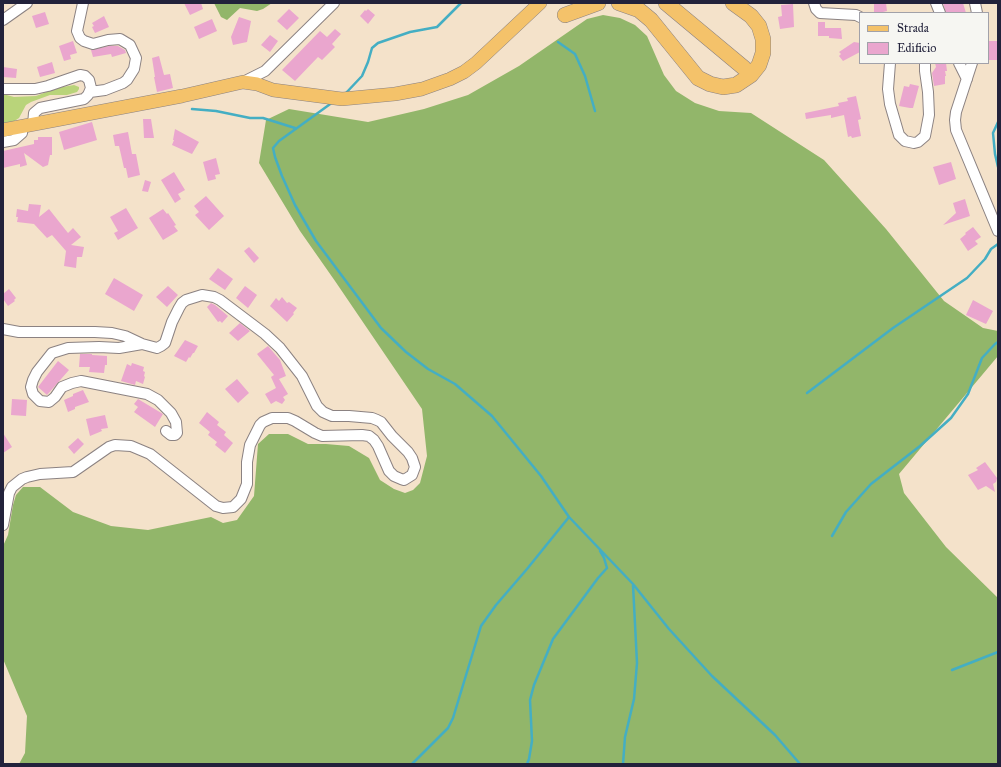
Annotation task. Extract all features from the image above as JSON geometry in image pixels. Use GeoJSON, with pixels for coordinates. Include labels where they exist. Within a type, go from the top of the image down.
{"type":"FeatureCollection","features":[{"type":"Feature","properties":{"kind":"highway"},"geometry":{"type":"LineString","coordinates":[[568,9],[585,3]]}},
{"type":"Feature","properties":{"kind":"highway"},"geometry":{"type":"LineString","coordinates":[[568,9],[598,3]]}},
{"type":"Feature","properties":{"kind":"highway"},"geometry":{"type":"LineString","coordinates":[[619,3],[632,7],[646,15],[670,42],[693,73],[704,82],[717,86],[730,86],[742,82],[751,75],[759,65],[763,52],[762,33],[756,21],[733,3]]}},
{"type":"Feature","properties":{"kind":"highway"},"geometry":{"type":"LineString","coordinates":[[653,3],[690,23]]}},
{"type":"Feature","properties":{"kind":"highway"},"geometry":{"type":"LineString","coordinates":[[666,3],[744,68]]}},
{"type":"Feature","properties":{"kind":"main road"},"geometry":{"type":"LineString","coordinates":[[3,130],[243,82],[257,84],[273,90],[342,99],[395,94],[422,89],[464,72],[476,63],[540,3]]}},
{"type":"Feature","properties":{"kind":"street"},"geometry":{"type":"LineString","coordinates":[[3,20],[27,3]]}},
{"type":"Feature","properties":{"kind":"street"},"geometry":{"type":"LineString","coordinates":[[83,3],[77,31],[80,38],[84,42],[93,44],[108,40],[120,39],[130,45],[136,58],[134,69],[127,80],[122,84],[105,90],[90,92]]}},
{"type":"Feature","properties":{"kind":"street"},"geometry":{"type":"LineString","coordinates":[[243,82],[265,71],[334,3]]}},
{"type":"Feature","properties":{"kind":"street"},"geometry":{"type":"LineString","coordinates":[[814,3],[816,9],[820,13],[856,15],[859,16]]}},
{"type":"Feature","properties":{"kind":"street"},"geometry":{"type":"LineString","coordinates":[[890,64],[888,88],[899,135],[905,141],[914,143],[918,142],[925,136],[929,115],[928,92],[924,71],[925,64]]}},
{"type":"Feature","properties":{"kind":"street"},"geometry":{"type":"LineString","coordinates":[[960,64],[967,79]]}},
{"type":"Feature","properties":{"kind":"street"},"geometry":{"type":"LineString","coordinates":[[972,64],[956,112],[956,130],[998,231]]}},
{"type":"Feature","properties":{"kind":"street"},"geometry":{"type":"LineString","coordinates":[[3,89],[35,89],[80,75],[85,76],[91,85],[90,92],[84,99],[40,108],[34,113],[28,126],[22,133],[14,140],[3,142]]}},
{"type":"Feature","properties":{"kind":"street"},"geometry":{"type":"LineString","coordinates":[[3,329],[19,332],[112,333],[125,336],[142,344],[157,348],[162,346],[167,339],[179,308],[186,300],[202,295],[214,297],[266,334],[280,348],[302,376],[317,406],[323,412],[332,416],[372,418],[381,422],[412,458],[415,467],[414,473],[404,480],[394,476],[389,471],[378,446],[369,436],[362,434],[322,436],[288,418],[272,418],[260,425],[250,445],[247,484],[241,499],[233,507],[223,508],[216,506],[150,454],[131,446],[115,445],[109,447],[73,472],[40,474],[22,479],[12,487],[9,493],[3,525]]}},
{"type":"Feature","properties":{"kind":"street"},"geometry":{"type":"LineString","coordinates":[[142,344],[119,348],[68,348],[52,353],[37,372],[31,387],[33,394],[40,401],[45,403],[49,402],[55,397],[62,387],[81,381],[147,394],[158,400],[171,413],[176,422],[178,433],[175,435],[170,435],[166,431]]}},
{"type":"Feature","properties":{"kind":"green space"},"geometry":{"type":"Polygon","coordinates":[[[214,3],[272,3],[257,11],[240,8],[227,20],[221,17],[214,3]]]}},
{"type":"Feature","properties":{"kind":"green space"},"geometry":{"type":"Polygon","coordinates":[[[603,15],[620,18],[635,25],[647,36],[664,75],[676,91],[695,103],[719,111],[751,113],[824,160],[886,229],[944,301],[983,328],[998,331],[998,356],[899,474],[904,493],[946,547],[998,598],[998,764],[19,764],[25,753],[27,716],[3,659],[3,546],[8,535],[16,495],[23,487],[40,487],[73,512],[111,526],[148,530],[211,517],[223,523],[237,520],[254,496],[258,444],[269,434],[288,434],[308,444],[349,446],[369,458],[380,480],[394,489],[405,493],[413,490],[420,483],[427,456],[422,409],[300,231],[259,163],[266,120],[289,109],[368,122],[424,109],[468,95],[519,66],[587,19],[603,15]]]}},
{"type":"Feature","properties":{"kind":"green space"},"geometry":{"type":"Polygon","coordinates":[[[74,85],[79,87],[77,92],[67,95],[50,95],[31,102],[26,105],[19,118],[13,122],[3,124],[3,94],[14,97],[36,96],[57,88],[74,85]]]}},
{"type":"Feature","properties":{"kind":"building"},"geometry":{"type":"Polygon","coordinates":[[[184,3],[201,3],[203,9],[190,15],[184,3]]]}},
{"type":"Feature","properties":{"kind":"building"},"geometry":{"type":"Polygon","coordinates":[[[874,3],[886,3],[887,11],[874,12],[874,3]]]}},
{"type":"Feature","properties":{"kind":"building"},"geometry":{"type":"Polygon","coordinates":[[[943,3],[963,3],[966,12],[946,12],[943,3]]]}},
{"type":"Feature","properties":{"kind":"building"},"geometry":{"type":"Polygon","coordinates":[[[793,4],[794,27],[780,29],[778,17],[782,16],[781,5],[793,4]]]}},
{"type":"Feature","properties":{"kind":"building"},"geometry":{"type":"Polygon","coordinates":[[[289,9],[299,18],[287,30],[277,21],[289,9]]]}},
{"type":"Feature","properties":{"kind":"building"},"geometry":{"type":"Polygon","coordinates":[[[368,9],[375,15],[368,24],[360,16],[365,10],[366,11],[368,9]]]}},
{"type":"Feature","properties":{"kind":"building"},"geometry":{"type":"Polygon","coordinates":[[[45,12],[49,24],[36,28],[32,16],[45,12]]]}},
{"type":"Feature","properties":{"kind":"building"},"geometry":{"type":"Polygon","coordinates":[[[104,16],[109,27],[95,33],[92,23],[104,16]]]}},
{"type":"Feature","properties":{"kind":"building"},"geometry":{"type":"Polygon","coordinates":[[[239,17],[251,21],[247,42],[233,45],[231,37],[239,17]]]}},
{"type":"Feature","properties":{"kind":"building"},"geometry":{"type":"Polygon","coordinates":[[[212,19],[217,31],[199,39],[194,27],[212,19]]]}},
{"type":"Feature","properties":{"kind":"building"},"geometry":{"type":"Polygon","coordinates":[[[818,22],[825,22],[825,28],[841,28],[842,39],[829,38],[829,36],[818,36],[818,22]]]}},
{"type":"Feature","properties":{"kind":"building"},"geometry":{"type":"Polygon","coordinates":[[[335,29],[341,34],[332,44],[335,47],[322,60],[318,57],[295,81],[282,70],[320,31],[327,37],[335,29]]]}},
{"type":"Feature","properties":{"kind":"building"},"geometry":{"type":"Polygon","coordinates":[[[270,35],[278,41],[270,52],[261,45],[270,35]]]}},
{"type":"Feature","properties":{"kind":"building"},"geometry":{"type":"Polygon","coordinates":[[[73,41],[77,53],[70,55],[71,59],[64,61],[59,46],[73,41]]]}},
{"type":"Feature","properties":{"kind":"building"},"geometry":{"type":"Polygon","coordinates":[[[989,41],[998,41],[998,60],[989,60],[989,41]]]}},
{"type":"Feature","properties":{"kind":"building"},"geometry":{"type":"Polygon","coordinates":[[[854,42],[859,43],[859,53],[843,61],[839,56],[841,54],[839,52],[854,42]]]}},
{"type":"Feature","properties":{"kind":"building"},"geometry":{"type":"Polygon","coordinates":[[[109,46],[118,46],[125,50],[126,53],[112,57],[111,54],[93,57],[91,50],[109,46]]]}},
{"type":"Feature","properties":{"kind":"building"},"geometry":{"type":"Polygon","coordinates":[[[159,56],[164,75],[170,74],[173,88],[157,92],[152,58],[159,56]]]}},
{"type":"Feature","properties":{"kind":"building"},"geometry":{"type":"Polygon","coordinates":[[[52,62],[55,73],[40,77],[37,67],[52,62]]]}},
{"type":"Feature","properties":{"kind":"building"},"geometry":{"type":"Polygon","coordinates":[[[935,64],[946,64],[947,71],[945,71],[945,84],[934,86],[932,73],[936,67],[935,64]]]}},
{"type":"Feature","properties":{"kind":"building"},"geometry":{"type":"Polygon","coordinates":[[[3,67],[17,69],[16,78],[3,77],[3,67]]]}},
{"type":"Feature","properties":{"kind":"building"},"geometry":{"type":"Polygon","coordinates":[[[910,84],[919,86],[913,108],[899,106],[904,86],[909,87],[910,84]]]}},
{"type":"Feature","properties":{"kind":"building"},"geometry":{"type":"Polygon","coordinates":[[[856,96],[861,119],[858,120],[861,136],[852,138],[851,136],[848,137],[844,115],[831,118],[831,115],[806,119],[805,113],[839,106],[838,103],[848,101],[847,98],[856,96]]]}},
{"type":"Feature","properties":{"kind":"building"},"geometry":{"type":"Polygon","coordinates":[[[143,119],[151,119],[154,138],[144,138],[143,119]]]}},
{"type":"Feature","properties":{"kind":"building"},"geometry":{"type":"Polygon","coordinates":[[[92,122],[97,140],[64,150],[59,132],[92,122]]]}},
{"type":"Feature","properties":{"kind":"building"},"geometry":{"type":"Polygon","coordinates":[[[175,129],[199,142],[192,154],[172,145],[175,129]]]}},
{"type":"Feature","properties":{"kind":"building"},"geometry":{"type":"Polygon","coordinates":[[[128,132],[132,154],[136,154],[140,175],[128,178],[119,146],[115,146],[113,135],[128,132]]]}},
{"type":"Feature","properties":{"kind":"building"},"geometry":{"type":"Polygon","coordinates":[[[38,137],[52,137],[52,155],[50,155],[48,165],[43,167],[24,153],[27,165],[20,167],[20,164],[3,168],[3,151],[34,144],[34,140],[38,140],[38,137]]]}},
{"type":"Feature","properties":{"kind":"building"},"geometry":{"type":"Polygon","coordinates":[[[216,158],[220,174],[215,175],[216,179],[208,181],[203,162],[216,158]]]}},
{"type":"Feature","properties":{"kind":"building"},"geometry":{"type":"Polygon","coordinates":[[[951,162],[956,179],[939,185],[933,167],[951,162]]]}},
{"type":"Feature","properties":{"kind":"building"},"geometry":{"type":"Polygon","coordinates":[[[174,172],[185,190],[178,194],[181,199],[175,203],[161,180],[174,172]]]}},
{"type":"Feature","properties":{"kind":"building"},"geometry":{"type":"Polygon","coordinates":[[[145,180],[151,182],[148,192],[142,191],[145,180]]]}},
{"type":"Feature","properties":{"kind":"building"},"geometry":{"type":"Polygon","coordinates":[[[206,196],[224,216],[209,230],[195,215],[199,212],[194,206],[206,196]]]}},
{"type":"Feature","properties":{"kind":"building"},"geometry":{"type":"Polygon","coordinates":[[[965,199],[970,216],[943,225],[956,213],[953,203],[965,199]]]}},
{"type":"Feature","properties":{"kind":"building"},"geometry":{"type":"Polygon","coordinates":[[[29,204],[41,205],[39,217],[49,209],[68,233],[73,228],[81,237],[71,245],[84,247],[82,257],[77,257],[76,268],[64,266],[66,251],[52,235],[47,238],[34,224],[17,222],[17,209],[28,211],[29,204]]]}},
{"type":"Feature","properties":{"kind":"building"},"geometry":{"type":"Polygon","coordinates":[[[126,208],[138,228],[118,240],[114,233],[118,231],[110,217],[126,208]]]}},
{"type":"Feature","properties":{"kind":"building"},"geometry":{"type":"Polygon","coordinates":[[[163,209],[167,214],[168,213],[178,231],[163,240],[149,218],[163,209]]]}},
{"type":"Feature","properties":{"kind":"building"},"geometry":{"type":"Polygon","coordinates":[[[973,227],[981,237],[975,241],[978,244],[968,251],[960,239],[973,227]]]}},
{"type":"Feature","properties":{"kind":"building"},"geometry":{"type":"Polygon","coordinates":[[[249,247],[259,258],[254,263],[244,251],[249,247]]]}},
{"type":"Feature","properties":{"kind":"building"},"geometry":{"type":"Polygon","coordinates":[[[218,268],[233,279],[225,290],[209,279],[218,268]]]}},
{"type":"Feature","properties":{"kind":"building"},"geometry":{"type":"Polygon","coordinates":[[[114,278],[143,295],[134,311],[105,294],[114,278]]]}},
{"type":"Feature","properties":{"kind":"building"},"geometry":{"type":"Polygon","coordinates":[[[168,286],[178,295],[167,307],[156,297],[168,286]]]}},
{"type":"Feature","properties":{"kind":"building"},"geometry":{"type":"Polygon","coordinates":[[[245,286],[257,295],[248,308],[236,298],[245,286]]]}},
{"type":"Feature","properties":{"kind":"building"},"geometry":{"type":"Polygon","coordinates":[[[9,289],[16,298],[14,300],[15,301],[8,306],[3,299],[3,294],[9,289]]]}},
{"type":"Feature","properties":{"kind":"building"},"geometry":{"type":"Polygon","coordinates":[[[282,297],[287,303],[289,302],[297,308],[287,322],[270,306],[276,298],[279,301],[282,297]]]}},
{"type":"Feature","properties":{"kind":"building"},"geometry":{"type":"Polygon","coordinates":[[[973,300],[993,311],[986,324],[966,315],[973,300]]]}},
{"type":"Feature","properties":{"kind":"building"},"geometry":{"type":"Polygon","coordinates":[[[211,303],[228,316],[222,323],[220,321],[218,322],[207,307],[211,303]]]}},
{"type":"Feature","properties":{"kind":"building"},"geometry":{"type":"Polygon","coordinates":[[[240,323],[250,331],[238,341],[229,333],[240,323]]]}},
{"type":"Feature","properties":{"kind":"building"},"geometry":{"type":"Polygon","coordinates":[[[185,340],[198,346],[186,362],[174,356],[185,340]]]}},
{"type":"Feature","properties":{"kind":"building"},"geometry":{"type":"Polygon","coordinates":[[[268,346],[280,360],[286,376],[279,379],[288,394],[283,397],[285,400],[282,404],[276,401],[271,404],[265,394],[276,388],[271,377],[274,375],[257,354],[268,346]]]}},
{"type":"Feature","properties":{"kind":"building"},"geometry":{"type":"Polygon","coordinates":[[[80,354],[107,356],[107,365],[105,365],[104,373],[89,372],[90,367],[79,367],[80,354]]]}},
{"type":"Feature","properties":{"kind":"building"},"geometry":{"type":"Polygon","coordinates":[[[58,361],[69,370],[47,395],[38,387],[58,361]]]}},
{"type":"Feature","properties":{"kind":"building"},"geometry":{"type":"Polygon","coordinates":[[[132,363],[144,367],[143,371],[145,372],[145,377],[143,384],[136,381],[135,385],[121,381],[127,364],[131,366],[132,363]]]}},
{"type":"Feature","properties":{"kind":"building"},"geometry":{"type":"Polygon","coordinates":[[[237,379],[249,393],[238,403],[225,389],[237,379]]]}},
{"type":"Feature","properties":{"kind":"building"},"geometry":{"type":"Polygon","coordinates":[[[83,390],[89,402],[75,407],[75,409],[68,412],[64,400],[83,390]]]}},
{"type":"Feature","properties":{"kind":"building"},"geometry":{"type":"Polygon","coordinates":[[[12,399],[27,400],[26,416],[11,415],[12,399]]]}},
{"type":"Feature","properties":{"kind":"building"},"geometry":{"type":"Polygon","coordinates":[[[138,399],[163,414],[155,427],[134,412],[138,407],[134,404],[138,399]]]}},
{"type":"Feature","properties":{"kind":"building"},"geometry":{"type":"Polygon","coordinates":[[[207,412],[219,422],[217,425],[226,432],[224,435],[233,443],[225,453],[215,445],[217,442],[208,435],[210,432],[199,423],[207,412]]]}},
{"type":"Feature","properties":{"kind":"building"},"geometry":{"type":"Polygon","coordinates":[[[105,415],[108,428],[101,429],[102,431],[90,436],[86,419],[105,415]]]}},
{"type":"Feature","properties":{"kind":"building"},"geometry":{"type":"Polygon","coordinates":[[[3,433],[12,447],[3,453],[3,433]]]}},
{"type":"Feature","properties":{"kind":"building"},"geometry":{"type":"Polygon","coordinates":[[[78,438],[84,444],[74,454],[68,447],[78,438]]]}},
{"type":"Feature","properties":{"kind":"building"},"geometry":{"type":"Polygon","coordinates":[[[985,462],[997,478],[996,482],[993,484],[995,492],[986,486],[978,490],[968,475],[978,470],[976,468],[985,462]]]}},
{"type":"Feature","properties":{"kind":"waterway"},"geometry":{"type":"LineString","coordinates":[[345,94],[362,76],[372,48],[378,43],[410,32],[437,27],[461,3]]}},
{"type":"Feature","properties":{"kind":"waterway"},"geometry":{"type":"LineString","coordinates":[[558,42],[575,54],[585,76],[595,111]]}},
{"type":"Feature","properties":{"kind":"waterway"},"geometry":{"type":"LineString","coordinates":[[333,102],[279,141],[273,148],[282,176],[295,205],[316,241],[381,328],[406,352],[428,369],[455,384],[492,416],[541,476],[569,517],[633,584],[669,629],[712,676],[775,735],[800,764]]}},
{"type":"Feature","properties":{"kind":"waterway"},"geometry":{"type":"LineString","coordinates":[[192,109],[216,111],[250,118],[263,118],[295,128]]}},
{"type":"Feature","properties":{"kind":"waterway"},"geometry":{"type":"LineString","coordinates":[[998,122],[993,133],[998,167]]}},
{"type":"Feature","properties":{"kind":"waterway"},"geometry":{"type":"LineString","coordinates":[[807,393],[893,328],[967,278],[985,259],[991,249],[998,244]]}},
{"type":"Feature","properties":{"kind":"waterway"},"geometry":{"type":"LineString","coordinates":[[832,536],[846,512],[871,484],[920,446],[951,418],[968,394],[982,358],[998,342]]}},
{"type":"Feature","properties":{"kind":"waterway"},"geometry":{"type":"LineString","coordinates":[[412,764],[448,728],[453,718],[481,626],[496,605],[569,517]]}},
{"type":"Feature","properties":{"kind":"waterway"},"geometry":{"type":"LineString","coordinates":[[527,764],[532,741],[530,700],[534,685],[553,639],[607,568],[600,551]]}},
{"type":"Feature","properties":{"kind":"waterway"},"geometry":{"type":"LineString","coordinates":[[623,764],[625,737],[634,699],[637,663],[633,585]]}},
{"type":"Feature","properties":{"kind":"waterway"},"geometry":{"type":"LineString","coordinates":[[952,670],[998,652]]}}]}
